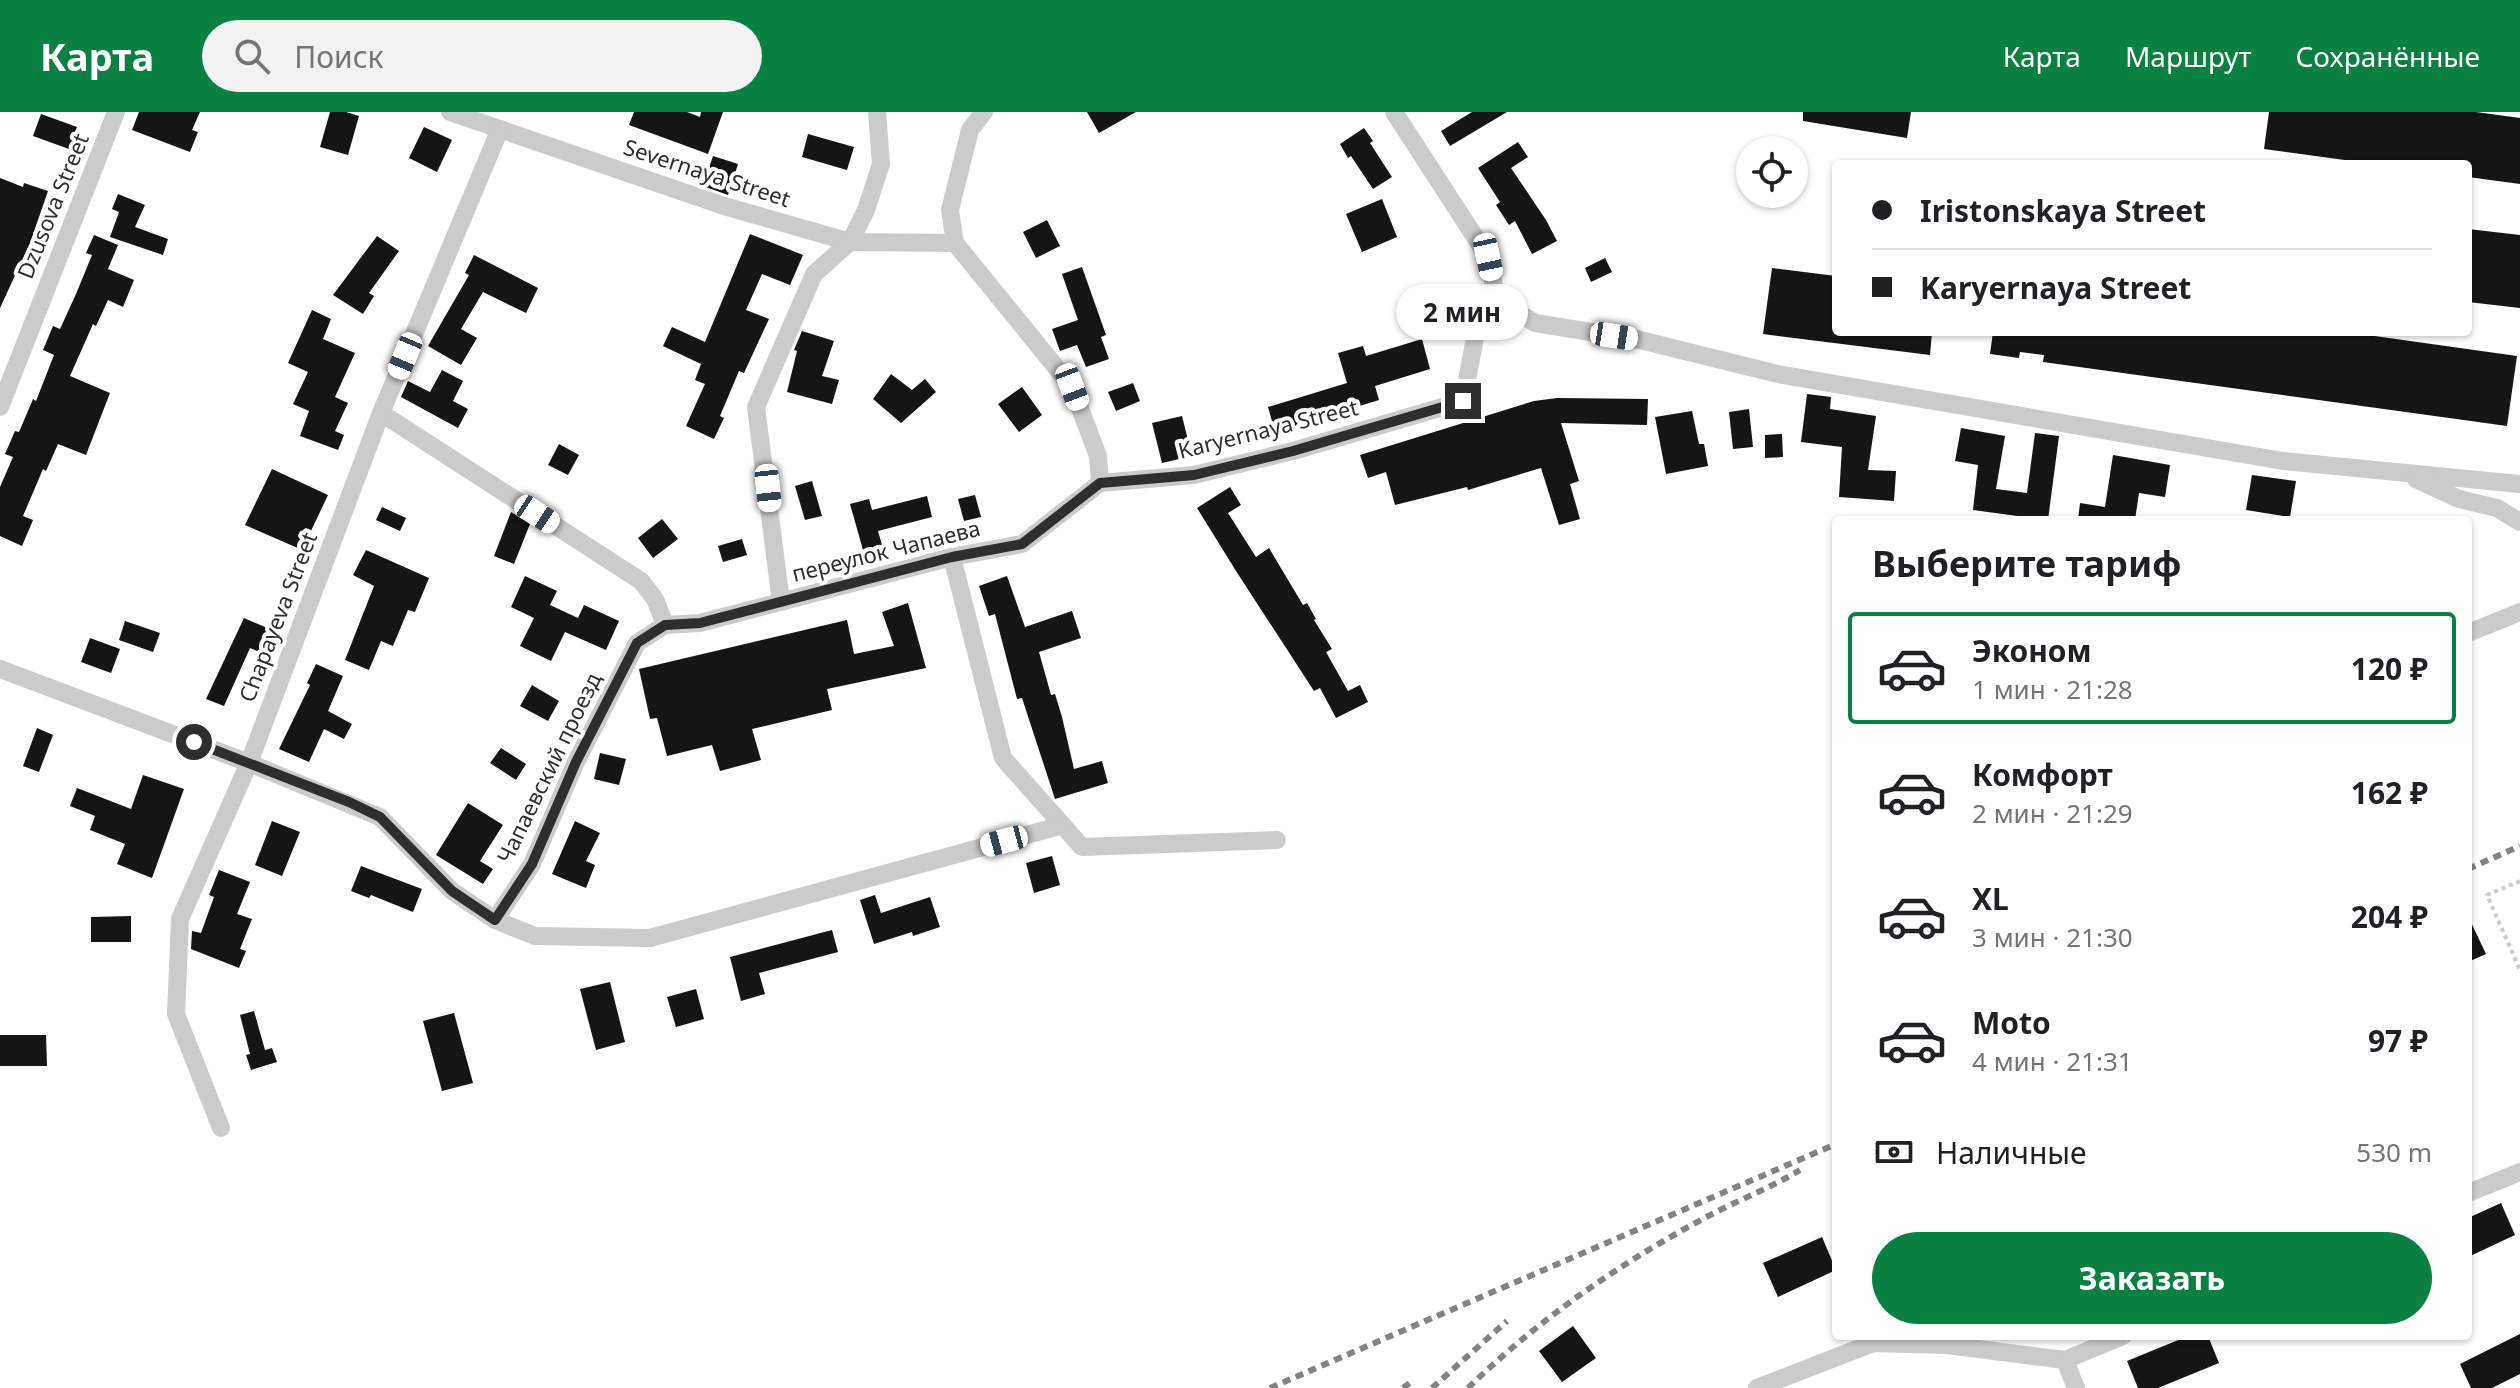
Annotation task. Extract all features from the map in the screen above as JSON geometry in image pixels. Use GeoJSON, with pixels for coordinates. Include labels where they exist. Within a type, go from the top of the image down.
{"type":"FeatureCollection","features":[{"type":"Feature","properties":{"kind":"street","name":"Dzusova Street"},"geometry":{"type":"LineString","coordinates":[[0,407],[116,112]]}},
{"type":"Feature","properties":{"kind":"street","name":"Severnaya Street"},"geometry":{"type":"LineString","coordinates":[[450,112],[724,206],[850,242],[955,243]]}},
{"type":"Feature","properties":{"kind":"street"},"geometry":{"type":"LineString","coordinates":[[781,602],[756,407],[814,274],[850,242],[866,210],[881,164],[877,112]]}},
{"type":"Feature","properties":{"kind":"street"},"geometry":{"type":"LineString","coordinates":[[984,112],[970,130],[950,210],[955,243],[1072,387],[1098,456],[1100,483]]}},
{"type":"Feature","properties":{"kind":"street"},"geometry":{"type":"LineString","coordinates":[[1394,112],[1488,257],[1497,299],[1535,323],[1640,340],[1778,374],[2283,461],[2520,484]]}},
{"type":"Feature","properties":{"kind":"street","name":"Chapayeva Street"},"geometry":{"type":"LineString","coordinates":[[221,1128],[176,1014],[180,919],[249,763],[381,413],[500,129]]}},
{"type":"Feature","properties":{"kind":"street","name":"Karyernaya Street"},"geometry":{"type":"LineString","coordinates":[[1100,483],[1194,475],[1293,451],[1463,401],[1482,301],[1497,299]]}},
{"type":"Feature","properties":{"kind":"street"},"geometry":{"type":"LineString","coordinates":[[381,413],[641,581],[655,599],[665,625]]}},
{"type":"Feature","properties":{"kind":"street"},"geometry":{"type":"LineString","coordinates":[[2400,472],[2459,499],[2497,508],[2520,522]]}},
{"type":"Feature","properties":{"kind":"street","name":"переулок Чапаева"},"geometry":{"type":"LineString","coordinates":[[665,625],[700,623],[952,557],[1022,544],[1100,483]]}},
{"type":"Feature","properties":{"kind":"street"},"geometry":{"type":"LineString","coordinates":[[952,557],[1003,758],[1082,847],[1277,840]]}},
{"type":"Feature","properties":{"kind":"street"},"geometry":{"type":"LineString","coordinates":[[2472,631],[2520,612]]}},
{"type":"Feature","properties":{"kind":"street","name":"Чапаевский проезд"},"geometry":{"type":"LineString","coordinates":[[495,920],[532,864],[576,762],[637,643],[665,625]]}},
{"type":"Feature","properties":{"kind":"street"},"geometry":{"type":"LineString","coordinates":[[0,669],[249,763],[380,817],[452,891],[495,920],[535,936],[650,938],[1063,825]]}},
{"type":"Feature","properties":{"kind":"street"},"geometry":{"type":"LineString","coordinates":[[2472,1191],[2520,1172]]}},
{"type":"Feature","properties":{"kind":"street"},"geometry":{"type":"LineString","coordinates":[[1757,1388],[1873,1343],[1947,1345],[2065,1360],[2113,1340]]}},
{"type":"Feature","properties":{"kind":"street"},"geometry":{"type":"LineString","coordinates":[[2065,1360],[2076,1388]]}},
{"type":"Feature","properties":{"kind":"path"},"geometry":{"type":"LineString","coordinates":[[2520,881],[2487,895],[2520,970]]}},
{"type":"Feature","properties":{"kind":"building"},"geometry":{"type":"Polygon","coordinates":[[[139,112],[200,112],[192,130],[198,132],[190,152],[132,130],[139,112]]]}},
{"type":"Feature","properties":{"kind":"building"},"geometry":{"type":"Polygon","coordinates":[[[330,112],[359,116],[348,155],[320,147],[330,112]]]}},
{"type":"Feature","properties":{"kind":"building"},"geometry":{"type":"Polygon","coordinates":[[[634,112],[687,112],[700,117],[701,112],[723,112],[708,154],[629,125],[634,112]]]}},
{"type":"Feature","properties":{"kind":"building"},"geometry":{"type":"Polygon","coordinates":[[[1087,112],[1136,112],[1099,133],[1087,112]]]}},
{"type":"Feature","properties":{"kind":"building"},"geometry":{"type":"Polygon","coordinates":[[[1472,112],[1507,112],[1450,146],[1441,131],[1472,112]]]}},
{"type":"Feature","properties":{"kind":"building"},"geometry":{"type":"Polygon","coordinates":[[[1803,112],[1911,112],[1907,138],[1803,121],[1803,112]]]}},
{"type":"Feature","properties":{"kind":"building"},"geometry":{"type":"Polygon","coordinates":[[[2269,112],[2476,112],[2520,118],[2520,184],[2472,178],[2472,160],[2345,160],[2264,149],[2269,112]]]}},
{"type":"Feature","properties":{"kind":"building"},"geometry":{"type":"Polygon","coordinates":[[[41,114],[77,127],[69,149],[33,136],[41,114]]]}},
{"type":"Feature","properties":{"kind":"building"},"geometry":{"type":"Polygon","coordinates":[[[424,127],[452,140],[437,172],[409,158],[424,127]]]}},
{"type":"Feature","properties":{"kind":"building"},"geometry":{"type":"Polygon","coordinates":[[[1364,128],[1392,177],[1373,189],[1340,144],[1364,128]]]}},
{"type":"Feature","properties":{"kind":"building"},"geometry":{"type":"Polygon","coordinates":[[[808,134],[854,147],[847,170],[802,157],[808,134]]]}},
{"type":"Feature","properties":{"kind":"building"},"geometry":{"type":"Polygon","coordinates":[[[1518,142],[1528,157],[1511,168],[1557,241],[1532,254],[1515,221],[1509,225],[1496,205],[1500,202],[1478,168],[1518,142]]]}},
{"type":"Feature","properties":{"kind":"building"},"geometry":{"type":"Polygon","coordinates":[[[713,156],[738,164],[728,195],[703,186],[713,156]]]}},
{"type":"Feature","properties":{"kind":"building"},"geometry":{"type":"Polygon","coordinates":[[[0,178],[23,187],[24,183],[48,191],[30,243],[0,308],[0,178]]]}},
{"type":"Feature","properties":{"kind":"building"},"geometry":{"type":"Polygon","coordinates":[[[118,194],[145,205],[135,227],[168,239],[163,255],[110,237],[119,212],[112,209],[118,194]]]}},
{"type":"Feature","properties":{"kind":"building"},"geometry":{"type":"Polygon","coordinates":[[[1382,199],[1397,237],[1362,252],[1346,214],[1382,199]]]}},
{"type":"Feature","properties":{"kind":"building"},"geometry":{"type":"Polygon","coordinates":[[[1047,220],[1060,246],[1036,258],[1023,232],[1047,220]]]}},
{"type":"Feature","properties":{"kind":"building"},"geometry":{"type":"Polygon","coordinates":[[[2472,229],[2520,235],[2520,308],[2472,302],[2472,229]]]}},
{"type":"Feature","properties":{"kind":"building"},"geometry":{"type":"Polygon","coordinates":[[[750,234],[803,255],[790,285],[762,274],[746,310],[769,319],[744,373],[739,371],[714,439],[686,426],[705,384],[695,380],[701,364],[663,346],[672,327],[705,342],[750,234]]]}},
{"type":"Feature","properties":{"kind":"building"},"geometry":{"type":"Polygon","coordinates":[[[94,235],[118,245],[108,269],[134,280],[123,307],[108,300],[96,326],[93,324],[70,376],[110,393],[86,455],[58,444],[46,471],[43,469],[23,516],[33,520],[22,546],[0,536],[0,487],[13,457],[5,454],[15,431],[19,432],[33,399],[36,401],[54,355],[43,350],[53,326],[60,329],[76,294],[92,255],[86,253],[94,235]]]}},
{"type":"Feature","properties":{"kind":"building"},"geometry":{"type":"Polygon","coordinates":[[[377,236],[399,251],[369,293],[374,296],[363,314],[333,295],[377,236]]]}},
{"type":"Feature","properties":{"kind":"building"},"geometry":{"type":"Polygon","coordinates":[[[474,255],[538,288],[526,313],[483,292],[461,329],[477,338],[461,365],[428,346],[469,275],[465,273],[474,255]]]}},
{"type":"Feature","properties":{"kind":"building"},"geometry":{"type":"Polygon","coordinates":[[[1605,258],[1612,272],[1591,282],[1585,268],[1605,258]]]}},
{"type":"Feature","properties":{"kind":"building"},"geometry":{"type":"Polygon","coordinates":[[[1082,267],[1106,335],[1101,337],[1109,359],[1086,367],[1077,345],[1060,351],[1052,329],[1078,320],[1062,274],[1082,267]]]}},
{"type":"Feature","properties":{"kind":"building"},"geometry":{"type":"Polygon","coordinates":[[[1772,268],[1832,276],[1832,336],[1932,336],[1930,355],[1763,334],[1772,268]]]}},
{"type":"Feature","properties":{"kind":"building"},"geometry":{"type":"Polygon","coordinates":[[[312,310],[331,319],[323,339],[355,353],[335,397],[348,403],[335,431],[344,435],[338,450],[300,436],[309,411],[293,404],[308,372],[288,363],[312,310]]]}},
{"type":"Feature","properties":{"kind":"building"},"geometry":{"type":"Polygon","coordinates":[[[802,331],[834,341],[822,376],[839,380],[832,404],[787,392],[797,351],[794,350],[802,331]]]}},
{"type":"Feature","properties":{"kind":"building"},"geometry":{"type":"Polygon","coordinates":[[[1992,336],[2374,336],[2517,356],[2507,426],[2043,362],[2044,355],[2020,352],[2019,358],[1990,354],[1992,336]]]}},
{"type":"Feature","properties":{"kind":"building"},"geometry":{"type":"Polygon","coordinates":[[[1422,339],[1430,369],[1375,386],[1379,400],[1275,432],[1268,407],[1347,383],[1338,353],[1363,346],[1366,356],[1422,339]]]}},
{"type":"Feature","properties":{"kind":"building"},"geometry":{"type":"Polygon","coordinates":[[[442,370],[463,381],[453,401],[468,409],[458,428],[401,397],[408,381],[430,392],[442,370]]]}},
{"type":"Feature","properties":{"kind":"building"},"geometry":{"type":"Polygon","coordinates":[[[891,374],[912,390],[925,379],[936,392],[901,423],[873,399],[891,374]]]}},
{"type":"Feature","properties":{"kind":"building"},"geometry":{"type":"Polygon","coordinates":[[[1133,383],[1140,401],[1116,411],[1108,392],[1133,383]]]}},
{"type":"Feature","properties":{"kind":"building"},"geometry":{"type":"Polygon","coordinates":[[[1022,387],[1042,415],[1019,432],[998,404],[1022,387]]]}},
{"type":"Feature","properties":{"kind":"building"},"geometry":{"type":"Polygon","coordinates":[[[1807,394],[1831,397],[1830,409],[1876,416],[1868,470],[1896,471],[1894,501],[1839,497],[1842,447],[1801,442],[1807,394]]]}},
{"type":"Feature","properties":{"kind":"building"},"geometry":{"type":"Polygon","coordinates":[[[1557,398],[1648,399],[1647,425],[1561,423],[1579,481],[1570,484],[1580,519],[1559,525],[1541,468],[1468,490],[1467,487],[1395,505],[1386,472],[1368,478],[1360,455],[1534,401],[1557,398]]]}},
{"type":"Feature","properties":{"kind":"building"},"geometry":{"type":"Polygon","coordinates":[[[1749,409],[1753,447],[1733,449],[1729,412],[1749,409]]]}},
{"type":"Feature","properties":{"kind":"building"},"geometry":{"type":"Polygon","coordinates":[[[1692,411],[1699,444],[1704,444],[1708,466],[1666,474],[1655,417],[1692,411]]]}},
{"type":"Feature","properties":{"kind":"building"},"geometry":{"type":"Polygon","coordinates":[[[1182,416],[1192,456],[1162,463],[1152,423],[1182,416]]]}},
{"type":"Feature","properties":{"kind":"building"},"geometry":{"type":"Polygon","coordinates":[[[1961,428],[2005,436],[1996,489],[2027,493],[2035,433],[2059,436],[2049,516],[2018,516],[1973,510],[1978,465],[1955,461],[1961,428]]]}},
{"type":"Feature","properties":{"kind":"building"},"geometry":{"type":"Polygon","coordinates":[[[1782,434],[1783,457],[1765,458],[1765,435],[1782,434]]]}},
{"type":"Feature","properties":{"kind":"building"},"geometry":{"type":"Polygon","coordinates":[[[559,444],[579,455],[568,475],[548,465],[559,444]]]}},
{"type":"Feature","properties":{"kind":"building"},"geometry":{"type":"Polygon","coordinates":[[[2113,455],[2170,465],[2165,497],[2139,493],[2136,516],[2078,516],[2080,503],[2105,507],[2113,455]]]}},
{"type":"Feature","properties":{"kind":"building"},"geometry":{"type":"Polygon","coordinates":[[[272,469],[328,495],[310,533],[314,535],[307,552],[245,525],[272,469]]]}},
{"type":"Feature","properties":{"kind":"building"},"geometry":{"type":"Polygon","coordinates":[[[2252,475],[2296,481],[2290,516],[2246,510],[2252,475]]]}},
{"type":"Feature","properties":{"kind":"building"},"geometry":{"type":"Polygon","coordinates":[[[812,481],[822,516],[805,520],[795,486],[812,481]]]}},
{"type":"Feature","properties":{"kind":"building"},"geometry":{"type":"Polygon","coordinates":[[[1230,487],[1241,505],[1228,513],[1256,557],[1269,548],[1303,605],[1307,603],[1316,619],[1332,649],[1326,652],[1348,691],[1360,685],[1368,702],[1336,718],[1320,688],[1314,691],[1236,571],[1197,508],[1230,487]]]}},
{"type":"Feature","properties":{"kind":"building"},"geometry":{"type":"Polygon","coordinates":[[[975,495],[981,517],[964,521],[958,499],[975,495]]]}},
{"type":"Feature","properties":{"kind":"building"},"geometry":{"type":"Polygon","coordinates":[[[927,496],[932,517],[878,531],[882,545],[863,550],[850,504],[869,499],[872,510],[927,496]]]}},
{"type":"Feature","properties":{"kind":"building"},"geometry":{"type":"Polygon","coordinates":[[[382,507],[406,518],[400,531],[376,520],[382,507]]]}},
{"type":"Feature","properties":{"kind":"building"},"geometry":{"type":"Polygon","coordinates":[[[511,512],[530,524],[514,564],[494,556],[511,512]]]}},
{"type":"Feature","properties":{"kind":"building"},"geometry":{"type":"Polygon","coordinates":[[[662,519],[678,539],[653,558],[638,538],[662,519]]]}},
{"type":"Feature","properties":{"kind":"building"},"geometry":{"type":"Polygon","coordinates":[[[742,539],[747,555],[723,562],[718,546],[742,539]]]}},
{"type":"Feature","properties":{"kind":"building"},"geometry":{"type":"Polygon","coordinates":[[[366,550],[429,578],[415,612],[408,610],[393,646],[381,641],[369,670],[345,660],[374,586],[353,575],[366,550]]]}},
{"type":"Feature","properties":{"kind":"building"},"geometry":{"type":"Polygon","coordinates":[[[525,576],[557,591],[550,605],[578,618],[584,605],[619,621],[606,650],[565,632],[551,661],[520,646],[534,618],[511,607],[525,576]]]}},
{"type":"Feature","properties":{"kind":"building"},"geometry":{"type":"Polygon","coordinates":[[[1007,576],[1025,627],[1072,611],[1081,638],[1039,652],[1051,695],[1055,694],[1062,717],[1074,769],[1102,761],[1108,783],[1055,799],[1022,698],[1017,699],[995,614],[989,616],[979,586],[1007,576]]]}},
{"type":"Feature","properties":{"kind":"building"},"geometry":{"type":"Polygon","coordinates":[[[908,603],[926,668],[827,689],[832,710],[752,729],[761,760],[720,771],[712,745],[667,756],[657,718],[650,719],[639,669],[847,620],[854,654],[894,646],[882,612],[908,603]]]}},
{"type":"Feature","properties":{"kind":"building"},"geometry":{"type":"Polygon","coordinates":[[[244,618],[279,633],[269,656],[250,648],[224,706],[206,699],[244,618]]]}},
{"type":"Feature","properties":{"kind":"building"},"geometry":{"type":"Polygon","coordinates":[[[125,621],[160,633],[153,652],[119,640],[125,621]]]}},
{"type":"Feature","properties":{"kind":"building"},"geometry":{"type":"Polygon","coordinates":[[[90,638],[120,649],[111,673],[81,662],[90,638]]]}},
{"type":"Feature","properties":{"kind":"building"},"geometry":{"type":"Polygon","coordinates":[[[316,664],[343,676],[328,711],[352,724],[344,739],[324,729],[309,762],[279,749],[310,685],[307,683],[316,664]]]}},
{"type":"Feature","properties":{"kind":"building"},"geometry":{"type":"Polygon","coordinates":[[[532,685],[559,701],[548,721],[520,706],[532,685]]]}},
{"type":"Feature","properties":{"kind":"building"},"geometry":{"type":"Polygon","coordinates":[[[37,728],[53,735],[39,772],[23,766],[37,728]]]}},
{"type":"Feature","properties":{"kind":"building"},"geometry":{"type":"Polygon","coordinates":[[[501,748],[526,764],[516,780],[490,763],[501,748]]]}},
{"type":"Feature","properties":{"kind":"building"},"geometry":{"type":"Polygon","coordinates":[[[600,753],[626,759],[619,785],[594,779],[600,753]]]}},
{"type":"Feature","properties":{"kind":"building"},"geometry":{"type":"Polygon","coordinates":[[[143,775],[184,789],[152,878],[117,864],[125,844],[90,830],[95,816],[70,806],[77,788],[131,809],[143,775]]]}},
{"type":"Feature","properties":{"kind":"building"},"geometry":{"type":"Polygon","coordinates":[[[468,803],[503,825],[480,861],[493,869],[483,884],[436,855],[468,803]]]}},
{"type":"Feature","properties":{"kind":"building"},"geometry":{"type":"Polygon","coordinates":[[[272,821],[300,832],[282,876],[255,865],[272,821]]]}},
{"type":"Feature","properties":{"kind":"building"},"geometry":{"type":"Polygon","coordinates":[[[575,821],[600,833],[586,861],[595,865],[586,888],[552,874],[575,821]]]}},
{"type":"Feature","properties":{"kind":"building"},"geometry":{"type":"Polygon","coordinates":[[[1052,856],[1060,885],[1034,893],[1026,863],[1052,856]]]}},
{"type":"Feature","properties":{"kind":"building"},"geometry":{"type":"Polygon","coordinates":[[[361,866],[422,889],[413,912],[371,895],[369,898],[351,891],[361,866]]]}},
{"type":"Feature","properties":{"kind":"building"},"geometry":{"type":"Polygon","coordinates":[[[219,870],[250,882],[237,914],[252,919],[240,949],[246,951],[239,968],[191,949],[192,931],[201,933],[214,897],[209,895],[219,870]]]}},
{"type":"Feature","properties":{"kind":"building"},"geometry":{"type":"Polygon","coordinates":[[[875,895],[881,913],[930,897],[940,927],[874,944],[860,900],[875,895]]]}},
{"type":"Feature","properties":{"kind":"building"},"geometry":{"type":"Polygon","coordinates":[[[131,916],[131,942],[91,942],[91,917],[131,916]]]}},
{"type":"Feature","properties":{"kind":"building"},"geometry":{"type":"Polygon","coordinates":[[[2472,924],[2486,954],[2472,960],[2472,924]]]}},
{"type":"Feature","properties":{"kind":"building"},"geometry":{"type":"Polygon","coordinates":[[[832,930],[838,952],[759,973],[765,994],[741,1001],[730,957],[832,930]]]}},
{"type":"Feature","properties":{"kind":"building"},"geometry":{"type":"Polygon","coordinates":[[[610,982],[625,1042],[596,1050],[580,989],[610,982]]]}},
{"type":"Feature","properties":{"kind":"building"},"geometry":{"type":"Polygon","coordinates":[[[696,989],[704,1019],[676,1027],[667,997],[696,989]]]}},
{"type":"Feature","properties":{"kind":"building"},"geometry":{"type":"Polygon","coordinates":[[[254,1011],[265,1050],[272,1048],[277,1062],[251,1070],[240,1015],[254,1011]]]}},
{"type":"Feature","properties":{"kind":"building"},"geometry":{"type":"Polygon","coordinates":[[[454,1013],[473,1083],[442,1091],[423,1021],[454,1013]]]}},
{"type":"Feature","properties":{"kind":"building"},"geometry":{"type":"Polygon","coordinates":[[[0,1035],[46,1035],[47,1066],[0,1066],[0,1035]]]}},
{"type":"Feature","properties":{"kind":"building"},"geometry":{"type":"Polygon","coordinates":[[[2501,1203],[2515,1235],[2472,1255],[2472,1216],[2501,1203]]]}},
{"type":"Feature","properties":{"kind":"building"},"geometry":{"type":"Polygon","coordinates":[[[1822,1237],[1832,1261],[1832,1272],[1778,1297],[1763,1263],[1822,1237]]]}},
{"type":"Feature","properties":{"kind":"building"},"geometry":{"type":"Polygon","coordinates":[[[1573,1326],[1596,1358],[1562,1382],[1539,1351],[1573,1326]]]}},
{"type":"Feature","properties":{"kind":"building"},"geometry":{"type":"Polygon","coordinates":[[[2520,1334],[2520,1374],[2492,1388],[2471,1388],[2460,1364],[2520,1334]]]}},
{"type":"Feature","properties":{"kind":"building"},"geometry":{"type":"Polygon","coordinates":[[[2178,1340],[2210,1340],[2219,1363],[2158,1388],[2138,1388],[2127,1361],[2178,1340]]]}},
{"type":"Feature","properties":{"kind":"railway"},"geometry":{"type":"LineString","coordinates":[[2472,867],[2520,846]]}},
{"type":"Feature","properties":{"kind":"railway"},"geometry":{"type":"LineString","coordinates":[[1270,1388],[1832,1146]]}},
{"type":"Feature","properties":{"kind":"railway"},"geometry":{"type":"LineString","coordinates":[[1468,1388],[1525,1337],[1586,1290],[1684,1229],[1800,1170]]}},
{"type":"Feature","properties":{"kind":"railway"},"geometry":{"type":"LineString","coordinates":[[1432,1388],[1507,1321]]}},
{"type":"Feature","properties":{"kind":"railway"},"geometry":{"type":"LineString","coordinates":[[1403,1388],[1414,1380]]}},
{"type":"Feature","properties":{"kind":"route"},"geometry":{"type":"LineString","coordinates":[[194,742],[380,817],[452,891],[495,920],[532,864],[576,762],[637,643],[665,625],[700,623],[952,557],[1022,544],[1100,483],[1194,475],[1293,451],[1463,401]]}}]}
